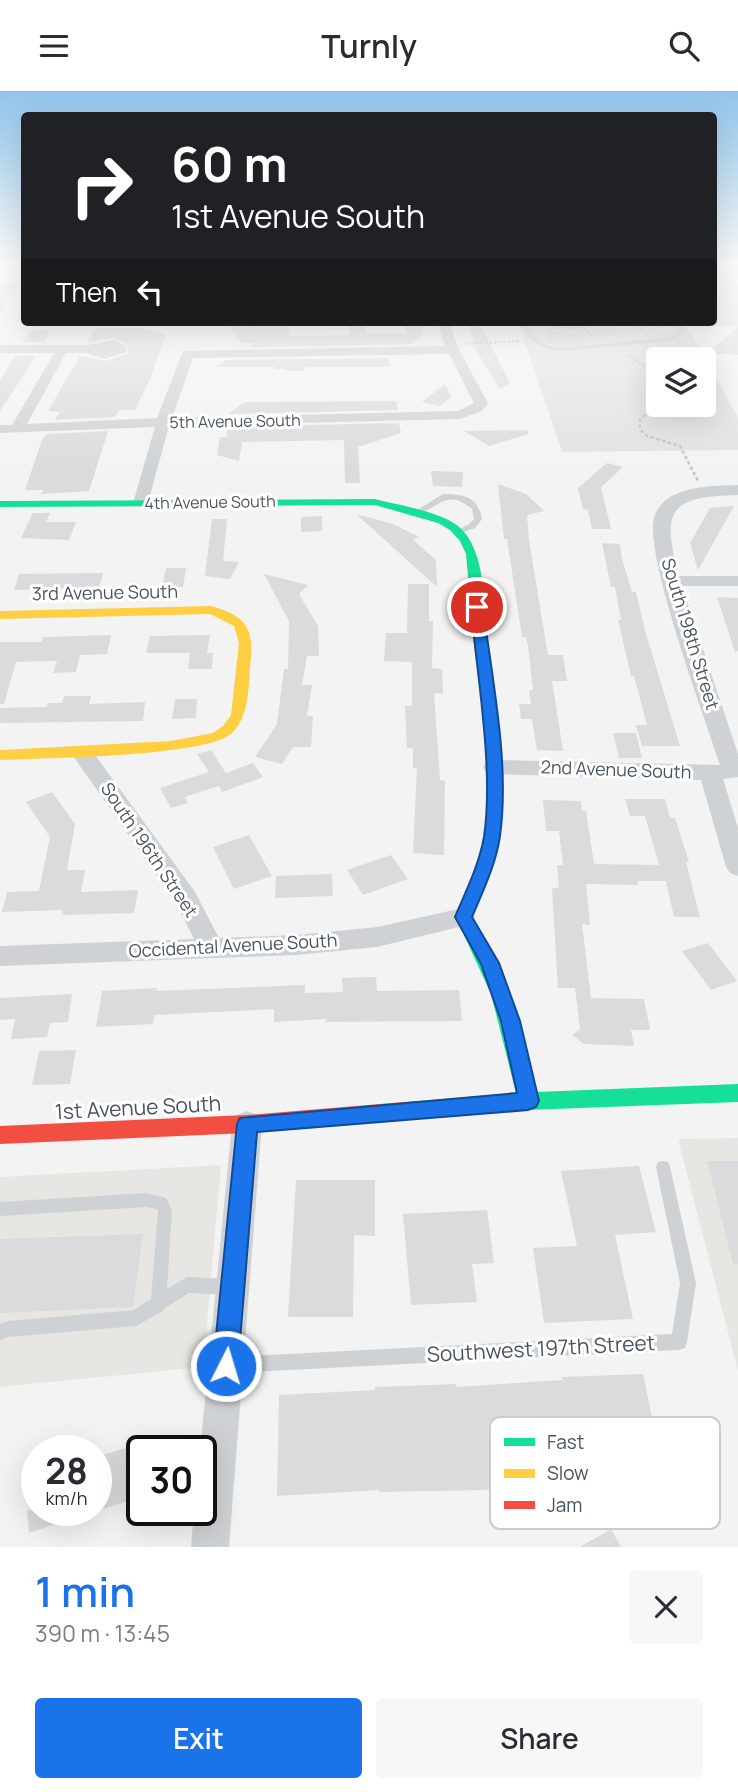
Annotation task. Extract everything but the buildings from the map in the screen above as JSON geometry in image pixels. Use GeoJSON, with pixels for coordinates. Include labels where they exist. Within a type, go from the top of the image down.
{"type":"FeatureCollection","features":[{"type":"Feature","properties":{"kind":"street"},"geometry":{"type":"LineString","coordinates":[[141,503],[163,422],[188,353],[452,347],[447,334]]}},
{"type":"Feature","properties":{"kind":"street","name":"5th Avenue South"},"geometry":{"type":"LineString","coordinates":[[0,429],[163,422],[446,417],[469,412],[481,403],[452,347]]}},
{"type":"Feature","properties":{"kind":"street"},"geometry":{"type":"LineString","coordinates":[[0,349],[89,349]]}},
{"type":"Feature","properties":{"kind":"street"},"geometry":{"type":"LineString","coordinates":[[17,429],[62,349]]}},
{"type":"Feature","properties":{"kind":"street"},"geometry":{"type":"LineString","coordinates":[[677,501],[703,492],[738,490]]}},
{"type":"Feature","properties":{"kind":"street","name":"4th Avenue South"},"geometry":{"type":"LineString","coordinates":[[0,504],[346,500],[375,502],[418,512],[442,521],[458,532]]}},
{"type":"Feature","properties":{"kind":"street","name":"South 198th Street"},"geometry":{"type":"LineString","coordinates":[[677,501],[663,517],[660,529],[671,581],[736,770]]}},
{"type":"Feature","properties":{"kind":"street"},"geometry":{"type":"LineString","coordinates":[[458,532],[471,554],[494,767],[492,836],[481,877],[463,917],[489,963],[511,1021],[528,1101]]}},
{"type":"Feature","properties":{"kind":"street"},"geometry":{"type":"LineString","coordinates":[[671,581],[738,581]]}},
{"type":"Feature","properties":{"kind":"street","name":"3rd Avenue South"},"geometry":{"type":"LineString","coordinates":[[0,615],[211,610],[240,622],[246,632],[238,715],[228,729],[217,737],[170,746],[82,753]]}},
{"type":"Feature","properties":{"kind":"street"},"geometry":{"type":"LineString","coordinates":[[0,755],[82,753]]}},
{"type":"Feature","properties":{"kind":"street","name":"South 196th Street"},"geometry":{"type":"LineString","coordinates":[[82,753],[186,898],[212,949]]}},
{"type":"Feature","properties":{"kind":"street","name":"2nd Avenue South"},"geometry":{"type":"LineString","coordinates":[[494,767],[710,772],[736,770]]}},
{"type":"Feature","properties":{"kind":"street"},"geometry":{"type":"LineString","coordinates":[[710,772],[738,867]]}},
{"type":"Feature","properties":{"kind":"street","name":"Occidental Avenue South"},"geometry":{"type":"LineString","coordinates":[[0,957],[296,946],[377,937],[463,917]]}},
{"type":"Feature","properties":{"kind":"street","name":"1st Avenue South"},"geometry":{"type":"LineString","coordinates":[[3,1139],[247,1124],[528,1101],[738,1093]]}},
{"type":"Feature","properties":{"kind":"street"},"geometry":{"type":"LineString","coordinates":[[210,1547],[247,1124]]}},
{"type":"Feature","properties":{"kind":"lane"},"geometry":{"type":"LineString","coordinates":[[528,335],[537,344],[554,349],[670,339],[678,334]]}},
{"type":"Feature","properties":{"kind":"lane"},"geometry":{"type":"LineString","coordinates":[[418,512],[446,496],[464,498],[476,508],[478,519],[472,526],[458,532]]}},
{"type":"Feature","properties":{"kind":"lane","name":"Southwest 197th Street"},"geometry":{"type":"LineString","coordinates":[[226,1366],[679,1342],[688,1283],[663,1167]]}},
{"type":"Feature","properties":{"kind":"lane"},"geometry":{"type":"LineString","coordinates":[[0,1209],[146,1200],[161,1203],[165,1210],[158,1306]]}},
{"type":"Feature","properties":{"kind":"lane"},"geometry":{"type":"LineString","coordinates":[[0,1332],[8,1328],[136,1318],[187,1285],[233,1287]]}},
{"type":"Feature","properties":{"kind":"path"},"geometry":{"type":"LineString","coordinates":[[591,334],[605,346],[646,367]]}},
{"type":"Feature","properties":{"kind":"path"},"geometry":{"type":"LineString","coordinates":[[452,347],[519,342],[522,340],[521,336],[528,335]]}},
{"type":"Feature","properties":{"kind":"path"},"geometry":{"type":"LineString","coordinates":[[646,413],[640,420],[640,429],[647,436],[680,446],[703,492]]}},
{"type":"Feature","properties":{"kind":"shaded area"},"geometry":{"type":"Polygon","coordinates":[[[522,334],[691,334],[698,347],[646,347],[646,417],[716,417],[716,378],[738,417],[738,450],[562,452],[522,334]]]}},
{"type":"Feature","properties":{"kind":"shaded area"},"geometry":{"type":"Polygon","coordinates":[[[738,1138],[738,1371],[678,1139],[738,1138]]]}},
{"type":"Feature","properties":{"kind":"shaded area"},"geometry":{"type":"Polygon","coordinates":[[[221,1165],[203,1367],[0,1387],[0,1177],[221,1165]]]}},
{"type":"Feature","properties":{"kind":"traffic: fast"},"geometry":{"type":"LineString","coordinates":[[0,504],[375,502],[442,521],[454,528],[465,540],[472,554],[481,645]]}},
{"type":"Feature","properties":{"kind":"traffic: fast"},"geometry":{"type":"LineString","coordinates":[[472,933],[500,994],[528,1101]]}},
{"type":"Feature","properties":{"kind":"traffic: fast"},"geometry":{"type":"LineString","coordinates":[[416,1110],[528,1101],[738,1093]]}},
{"type":"Feature","properties":{"kind":"traffic: slow"},"geometry":{"type":"LineString","coordinates":[[0,615],[211,610],[240,624],[246,643],[238,715],[228,729],[217,737],[171,746],[0,755]]}},
{"type":"Feature","properties":{"kind":"traffic: jam"},"geometry":{"type":"LineString","coordinates":[[472,933],[463,917],[487,856],[492,835],[495,788],[481,645]]}},
{"type":"Feature","properties":{"kind":"traffic: jam"},"geometry":{"type":"LineString","coordinates":[[0,1135],[247,1124],[416,1110]]}},
{"type":"Feature","properties":{"kind":"route"},"geometry":{"type":"LineString","coordinates":[[226,1366],[247,1124],[528,1101],[511,1021],[489,963],[463,917],[481,877],[492,836],[494,767],[477,607]]}}]}
